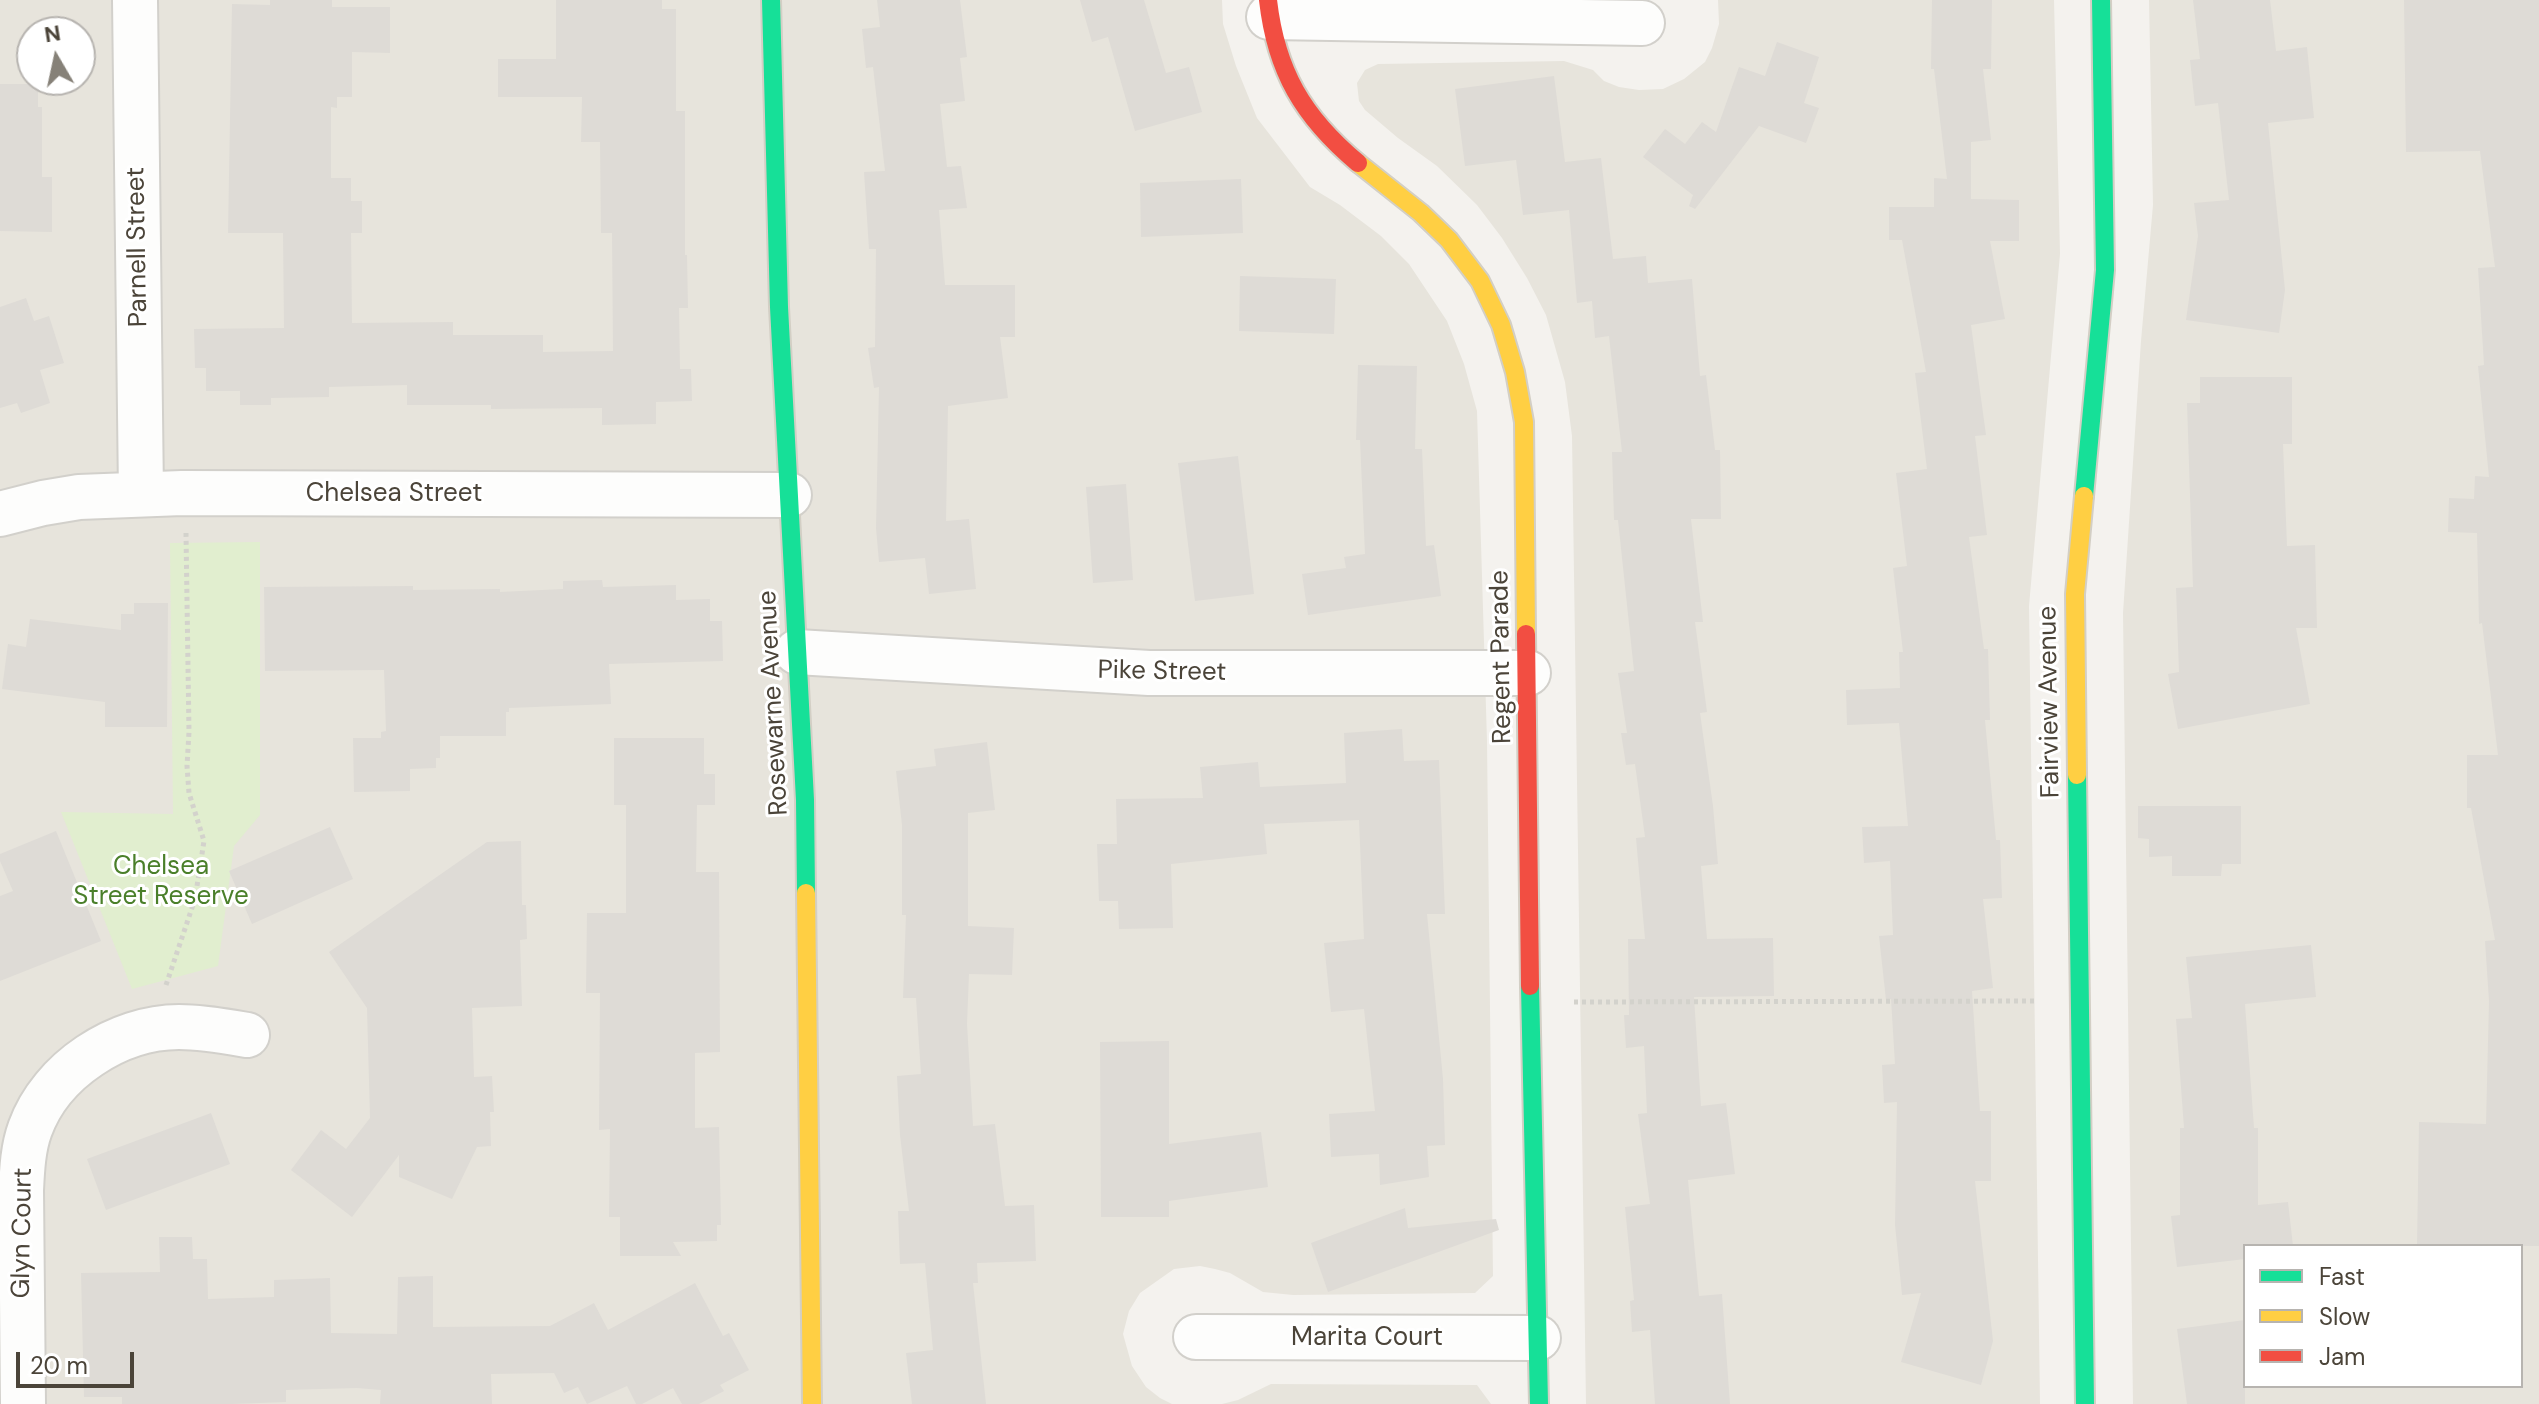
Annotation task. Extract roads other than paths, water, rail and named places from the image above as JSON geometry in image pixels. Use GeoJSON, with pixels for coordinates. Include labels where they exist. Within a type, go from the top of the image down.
{"type":"FeatureCollection","features":[{"type":"Feature","properties":{"kind":"street","name":"Parnell Street"},"geometry":{"type":"LineString","coordinates":[[135,0],[141,494]]}},
{"type":"Feature","properties":{"kind":"street","name":"Rosewarne Avenue"},"geometry":{"type":"LineString","coordinates":[[771,0],[779,307],[806,816],[812,1404]]}},
{"type":"Feature","properties":{"kind":"street","name":"Fairview Avenue"},"geometry":{"type":"LineString","coordinates":[[2085,1404],[2075,594],[2105,270],[2101,0]]}},
{"type":"Feature","properties":{"kind":"street"},"geometry":{"type":"LineString","coordinates":[[1269,9],[1642,23]]}},
{"type":"Feature","properties":{"kind":"street","name":"Regent Parade"},"geometry":{"type":"LineString","coordinates":[[1269,9],[1282,65],[1291,87],[1310,116],[1332,140],[1412,204],[1450,241],[1475,274],[1496,311],[1510,346],[1524,422],[1530,1002],[1539,1404]]}},
{"type":"Feature","properties":{"kind":"street","name":"Chelsea Street"},"geometry":{"type":"LineString","coordinates":[[0,514],[79,497],[141,494],[789,495]]}},
{"type":"Feature","properties":{"kind":"street","name":"Pike Street"},"geometry":{"type":"LineString","coordinates":[[797,652],[1149,673],[1528,673]]}},
{"type":"Feature","properties":{"kind":"street","name":"Glyn Court"},"geometry":{"type":"LineString","coordinates":[[23,1404],[23,1158],[30,1128],[44,1102],[64,1076],[88,1057],[119,1040],[156,1029],[178,1027],[247,1035]]}},
{"type":"Feature","properties":{"kind":"street","name":"Marita Court"},"geometry":{"type":"LineString","coordinates":[[1196,1337],[1538,1338]]}},
{"type":"Feature","properties":{"kind":"park label","name":"Chelsea Street Reserve"},"geometry":{"type":"Point","coordinates":[161,882]}}]}
